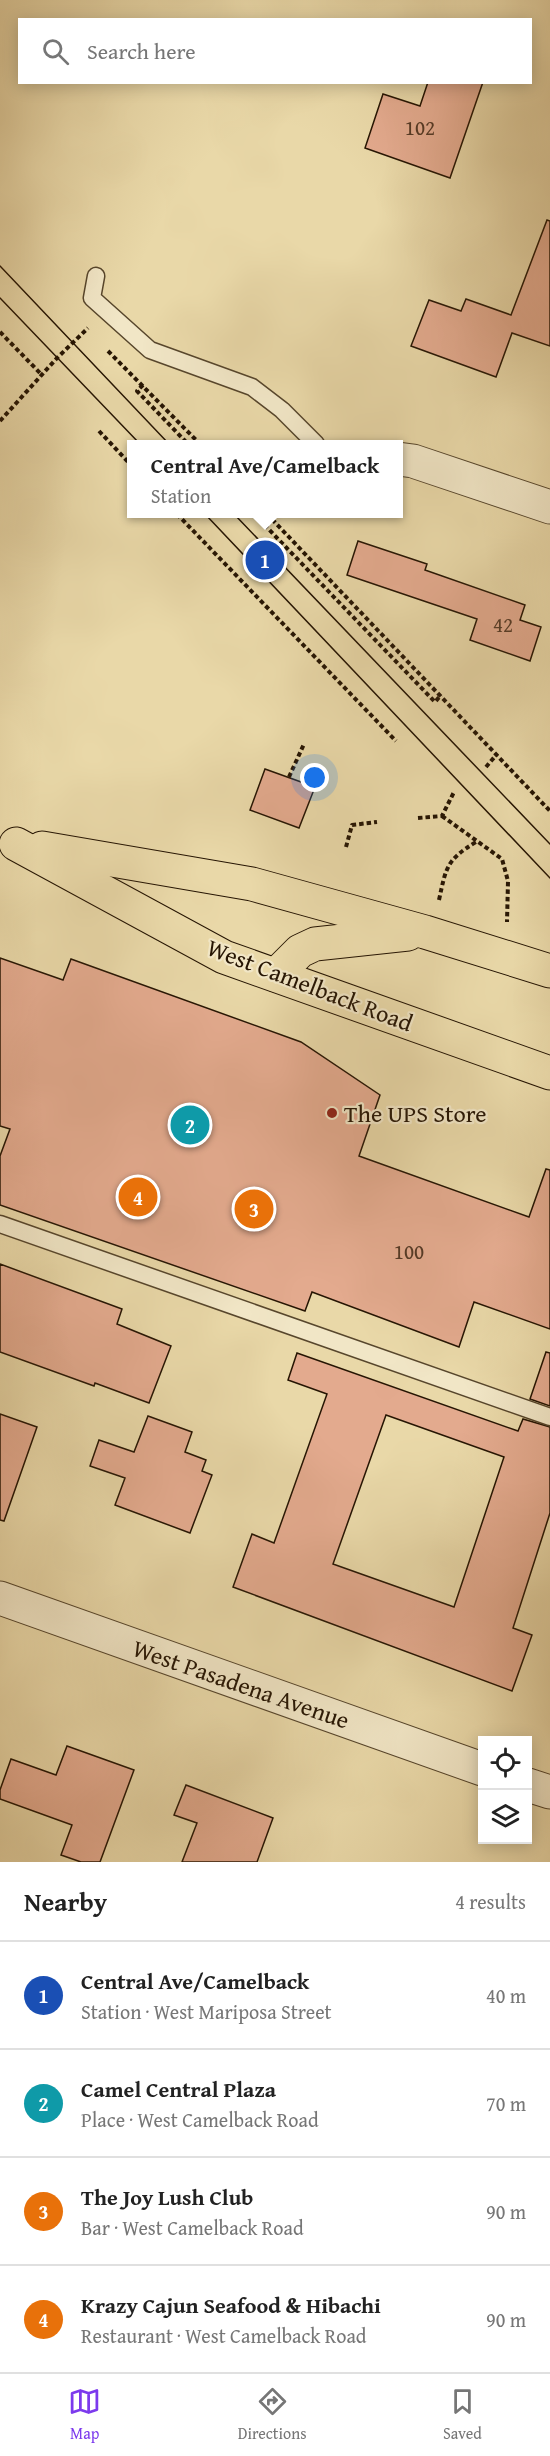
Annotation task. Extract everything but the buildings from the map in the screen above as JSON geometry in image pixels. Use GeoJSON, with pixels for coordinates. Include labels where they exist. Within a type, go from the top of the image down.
{"type":"FeatureCollection","features":[{"type":"Feature","properties":{"kind":"main road","name":"West Camelback Road"},"geometry":{"type":"LineString","coordinates":[[8,841],[252,884],[425,932],[550,971]]}},
{"type":"Feature","properties":{"kind":"main road","name":"West Camelback Road"},"geometry":{"type":"LineString","coordinates":[[8,841],[224,957],[550,1074]]}},
{"type":"Feature","properties":{"kind":"main road"},"geometry":{"type":"LineString","coordinates":[[276,975],[300,951],[315,944],[425,932]]}},
{"type":"Feature","properties":{"kind":"street"},"geometry":{"type":"LineString","coordinates":[[403,459],[413,460],[550,507]]}},
{"type":"Feature","properties":{"kind":"street","name":"West Pasadena Avenue"},"geometry":{"type":"LineString","coordinates":[[0,1598],[478,1767]]}},
{"type":"Feature","properties":{"kind":"street"},"geometry":{"type":"LineString","coordinates":[[532,1786],[550,1792]]}},
{"type":"Feature","properties":{"kind":"lane"},"geometry":{"type":"LineString","coordinates":[[96,276],[92,298],[150,350],[252,387],[282,410],[312,440]]}},
{"type":"Feature","properties":{"kind":"lane"},"geometry":{"type":"LineString","coordinates":[[0,1224],[550,1417]]}},
{"type":"Feature","properties":{"kind":"path"},"geometry":{"type":"LineString","coordinates":[[0,421],[41,374],[86,329],[96,323]]}},
{"type":"Feature","properties":{"kind":"path"},"geometry":{"type":"LineString","coordinates":[[86,329],[94,337]]}},
{"type":"Feature","properties":{"kind":"path"},"geometry":{"type":"LineString","coordinates":[[0,332],[41,374]]}},
{"type":"Feature","properties":{"kind":"path"},"geometry":{"type":"LineString","coordinates":[[102,345],[196,440]]}},
{"type":"Feature","properties":{"kind":"path"},"geometry":{"type":"LineString","coordinates":[[143,385],[137,391],[184,440]]}},
{"type":"Feature","properties":{"kind":"path"},"geometry":{"type":"LineString","coordinates":[[99,431],[127,461]]}},
{"type":"Feature","properties":{"kind":"path"},"geometry":{"type":"LineString","coordinates":[[182,518],[396,741]]}},
{"type":"Feature","properties":{"kind":"path"},"geometry":{"type":"LineString","coordinates":[[259,518],[435,702],[441,695]]}},
{"type":"Feature","properties":{"kind":"path"},"geometry":{"type":"LineString","coordinates":[[272,518],[550,812]]}},
{"type":"Feature","properties":{"kind":"path"},"geometry":{"type":"LineString","coordinates":[[289,777],[304,744]]}},
{"type":"Feature","properties":{"kind":"path"},"geometry":{"type":"LineString","coordinates":[[486,767],[497,754]]}},
{"type":"Feature","properties":{"kind":"path"},"geometry":{"type":"LineString","coordinates":[[442,816],[454,792]]}},
{"type":"Feature","properties":{"kind":"path"},"geometry":{"type":"LineString","coordinates":[[418,818],[442,816],[502,859],[508,881],[507,922]]}},
{"type":"Feature","properties":{"kind":"path"},"geometry":{"type":"LineString","coordinates":[[346,847],[352,825],[377,822]]}},
{"type":"Feature","properties":{"kind":"path"},"geometry":{"type":"LineString","coordinates":[[439,900],[446,867],[464,849],[476,842]]}},
{"type":"Feature","properties":{"kind":"tram line"},"geometry":{"type":"LineString","coordinates":[[0,266],[165,440]]}},
{"type":"Feature","properties":{"kind":"tram line"},"geometry":{"type":"LineString","coordinates":[[0,298],[136,440]]}},
{"type":"Feature","properties":{"kind":"tram line"},"geometry":{"type":"LineString","coordinates":[[209,518],[550,878]]}},
{"type":"Feature","properties":{"kind":"tram line"},"geometry":{"type":"LineString","coordinates":[[238,518],[550,844]]}},
{"type":"Feature","properties":{"kind":"place","name":"Central Ave/Camelback"},"geometry":{"type":"Point","coordinates":[265,560]}},
{"type":"Feature","properties":{"kind":"place","name":"The UPS Store"},"geometry":{"type":"Point","coordinates":[332,1113]}},
{"type":"Feature","properties":{"kind":"place","name":"Camel Central Plaza"},"geometry":{"type":"Point","coordinates":[190,1125]}},
{"type":"Feature","properties":{"kind":"place","name":"Krazy Cajun Seafood & Hibachi"},"geometry":{"type":"Point","coordinates":[138,1197]}},
{"type":"Feature","properties":{"kind":"place","name":"The Joy Lush Club"},"geometry":{"type":"Point","coordinates":[254,1209]}}]}
